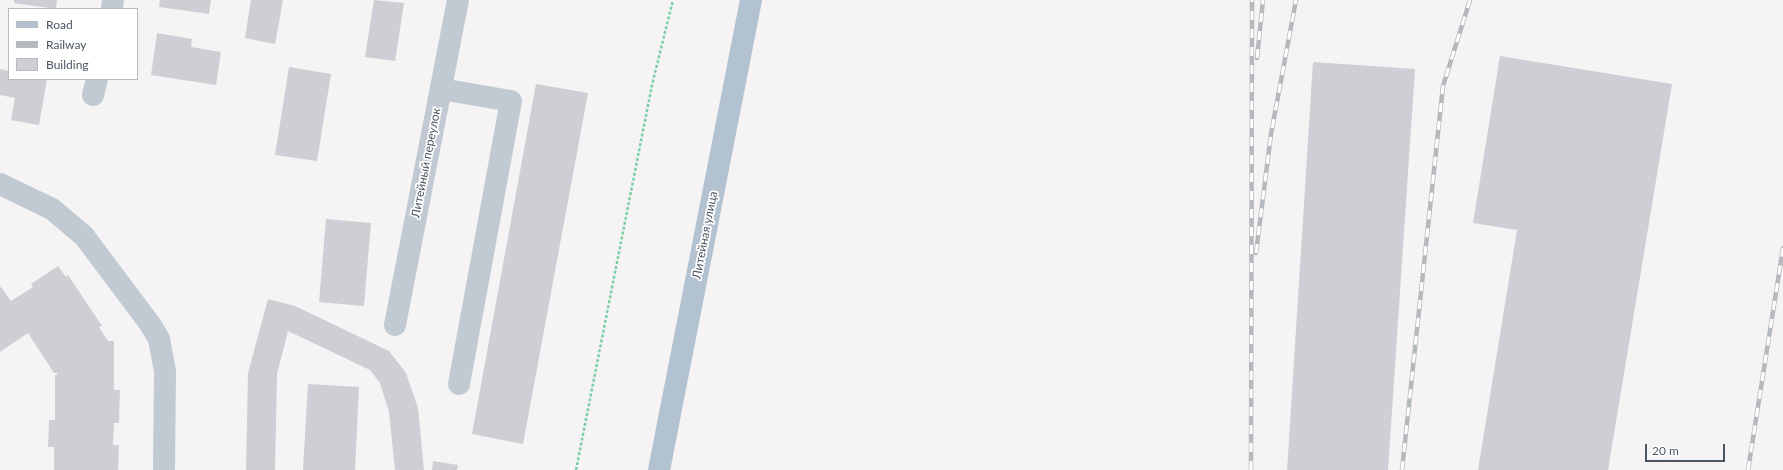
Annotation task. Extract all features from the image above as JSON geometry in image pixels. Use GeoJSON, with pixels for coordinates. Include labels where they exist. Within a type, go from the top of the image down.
{"type":"FeatureCollection","features":[{"type":"Feature","properties":{"kind":"main road","name":"Литейная улица"},"geometry":{"type":"LineString","coordinates":[[659,470],[751,0]]}},
{"type":"Feature","properties":{"kind":"street","name":"Литейный переулок"},"geometry":{"type":"LineString","coordinates":[[396,325],[458,0]]}},
{"type":"Feature","properties":{"kind":"street"},"geometry":{"type":"LineString","coordinates":[[440,89],[511,102],[458,384]]}},
{"type":"Feature","properties":{"kind":"street"},"geometry":{"type":"LineString","coordinates":[[0,184],[52,209],[84,236],[150,324],[159,339],[165,371],[164,470]]}},
{"type":"Feature","properties":{"kind":"path"},"geometry":{"type":"LineString","coordinates":[[576,470],[652,85],[673,0]]}},
{"type":"Feature","properties":{"kind":"building"},"geometry":{"type":"Polygon","coordinates":[[[14,0],[57,0],[56,8],[14,3],[14,0]]]}},
{"type":"Feature","properties":{"kind":"building"},"geometry":{"type":"Polygon","coordinates":[[[160,0],[211,0],[209,14],[159,7],[160,0]]]}},
{"type":"Feature","properties":{"kind":"building"},"geometry":{"type":"Polygon","coordinates":[[[251,0],[283,0],[275,44],[245,38],[251,0]]]}},
{"type":"Feature","properties":{"kind":"building"},"geometry":{"type":"Polygon","coordinates":[[[374,0],[404,3],[395,61],[365,57],[374,0]]]}},
{"type":"Feature","properties":{"kind":"building"},"geometry":{"type":"Polygon","coordinates":[[[157,33],[192,39],[191,47],[221,52],[216,85],[151,75],[157,33]]]}},
{"type":"Feature","properties":{"kind":"building"},"geometry":{"type":"Polygon","coordinates":[[[1500,56],[1672,84],[1608,470],[1478,470],[1517,230],[1473,223],[1500,56]]]}},
{"type":"Feature","properties":{"kind":"building"},"geometry":{"type":"Polygon","coordinates":[[[1313,62],[1415,69],[1388,470],[1287,470],[1313,62]]]}},
{"type":"Feature","properties":{"kind":"building"},"geometry":{"type":"Polygon","coordinates":[[[289,67],[331,74],[317,161],[275,155],[289,67]]]}},
{"type":"Feature","properties":{"kind":"building"},"geometry":{"type":"Polygon","coordinates":[[[0,69],[8,71],[8,80],[47,80],[39,125],[11,120],[15,98],[0,95],[0,69]]]}},
{"type":"Feature","properties":{"kind":"building"},"geometry":{"type":"Polygon","coordinates":[[[536,84],[588,93],[523,444],[472,434],[536,84]]]}},
{"type":"Feature","properties":{"kind":"building"},"geometry":{"type":"Polygon","coordinates":[[[326,219],[371,223],[364,306],[319,302],[326,219]]]}},
{"type":"Feature","properties":{"kind":"building"},"geometry":{"type":"Polygon","coordinates":[[[58,266],[66,277],[68,275],[102,326],[99,327],[108,341],[114,341],[114,390],[120,390],[119,423],[114,423],[113,445],[119,445],[118,470],[54,470],[54,447],[48,447],[49,420],[55,420],[55,375],[57,375],[57,373],[54,373],[28,333],[0,352],[0,287],[11,301],[33,287],[31,284],[58,266]]]}},
{"type":"Feature","properties":{"kind":"building"},"geometry":{"type":"Polygon","coordinates":[[[268,299],[295,306],[389,351],[406,373],[418,408],[424,470],[395,470],[389,412],[380,383],[370,370],[288,331],[277,374],[275,470],[246,470],[248,373],[268,299]]]}},
{"type":"Feature","properties":{"kind":"building"},"geometry":{"type":"Polygon","coordinates":[[[308,384],[359,387],[355,470],[303,470],[308,384]]]}},
{"type":"Feature","properties":{"kind":"building"},"geometry":{"type":"Polygon","coordinates":[[[433,461],[458,465],[457,470],[432,470],[433,461]]]}},
{"type":"Feature","properties":{"kind":"railway"},"geometry":{"type":"LineString","coordinates":[[1251,470],[1252,0]]}},
{"type":"Feature","properties":{"kind":"railway"},"geometry":{"type":"LineString","coordinates":[[1257,58],[1263,0]]}},
{"type":"Feature","properties":{"kind":"railway"},"geometry":{"type":"LineString","coordinates":[[1256,253],[1271,134],[1296,0]]}},
{"type":"Feature","properties":{"kind":"railway"},"geometry":{"type":"LineString","coordinates":[[1402,470],[1443,86],[1470,0]]}},
{"type":"Feature","properties":{"kind":"railway"},"geometry":{"type":"LineString","coordinates":[[1748,470],[1783,248]]}}]}
